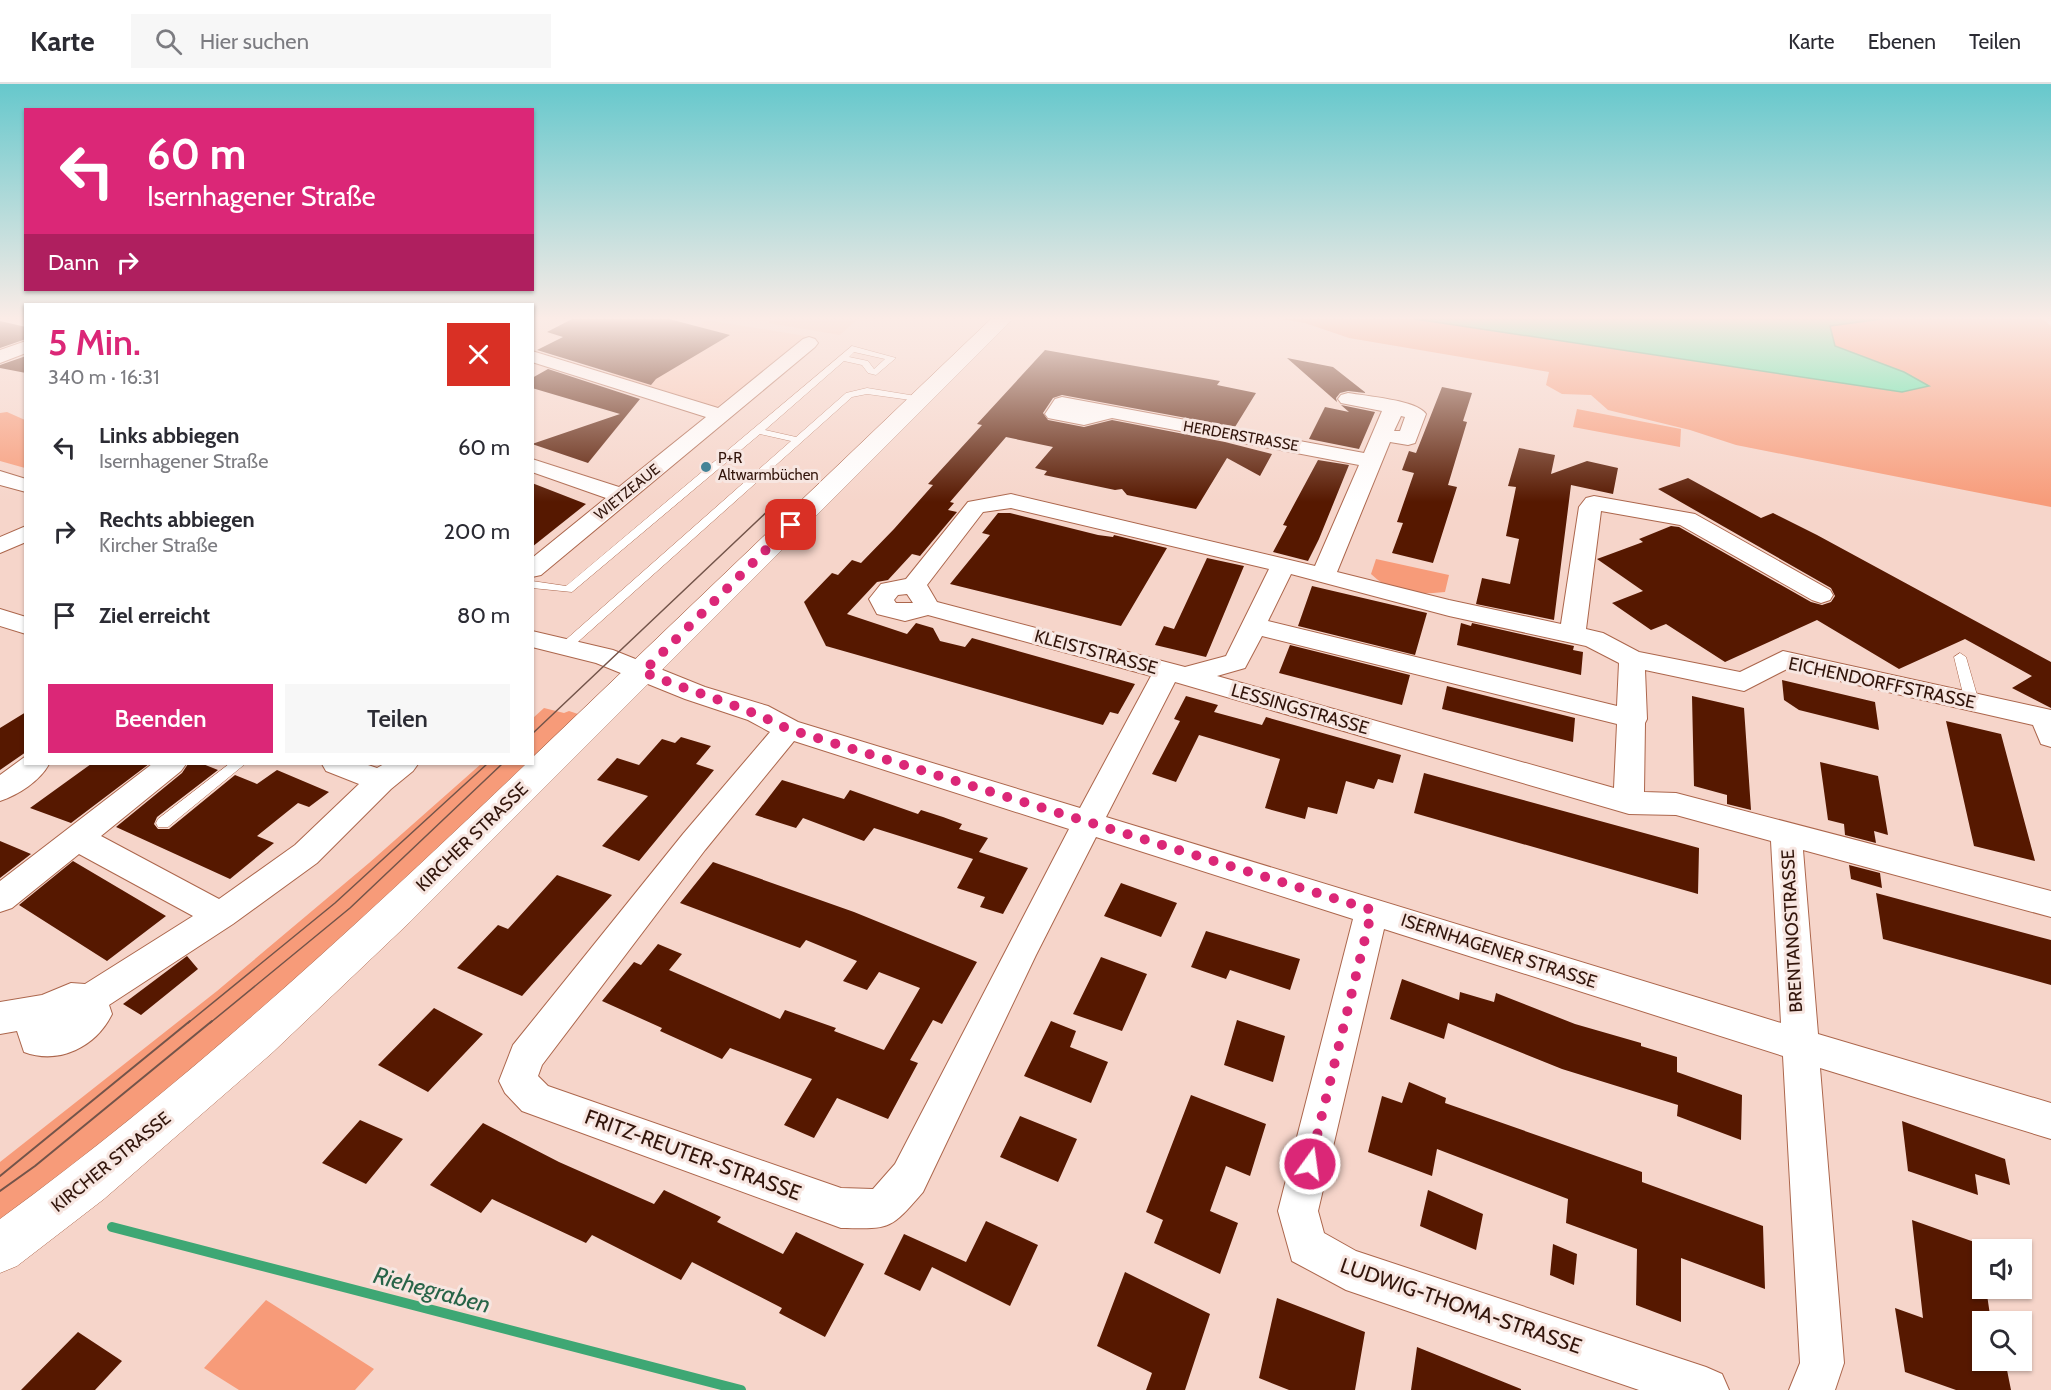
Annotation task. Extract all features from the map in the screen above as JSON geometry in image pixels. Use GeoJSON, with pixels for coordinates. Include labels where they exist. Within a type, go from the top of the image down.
{"type":"FeatureCollection","features":[{"type":"Feature","properties":{"kind":"main road","name":"KIRCHER STRASSE"},"geometry":{"type":"LineString","coordinates":[[0,1248],[88,1183],[257,1040],[398,910],[826,490],[942,380]]}},
{"type":"Feature","properties":{"kind":"street"},"geometry":{"type":"LineString","coordinates":[[609,380],[721,415]]}},
{"type":"Feature","properties":{"kind":"street","name":"WIETZEAUE"},"geometry":{"type":"LineString","coordinates":[[534,568],[764,380]]}},
{"type":"Feature","properties":{"kind":"street"},"geometry":{"type":"LineString","coordinates":[[1324,574],[1394,407],[1348,399]]}},
{"type":"Feature","properties":{"kind":"street","name":"HERDERSTRASSE"},"geometry":{"type":"LineString","coordinates":[[1110,413],[1371,461]]}},
{"type":"Feature","properties":{"kind":"street"},"geometry":{"type":"LineString","coordinates":[[534,466],[623,496]]}},
{"type":"Feature","properties":{"kind":"street"},"geometry":{"type":"LineString","coordinates":[[928,607],[914,585],[976,507],[1011,501],[1324,574],[1338,581],[1449,608],[1594,639],[1632,659],[1633,719],[1629,802]]}},
{"type":"Feature","properties":{"kind":"street"},"geometry":{"type":"LineString","coordinates":[[1572,634],[1590,507],[1594,503],[1687,519],[1821,595]]}},
{"type":"Feature","properties":{"kind":"street"},"geometry":{"type":"LineString","coordinates":[[0,546],[24,533]]}},
{"type":"Feature","properties":{"kind":"street","name":"LESSINGSTRASSE"},"geometry":{"type":"LineString","coordinates":[[1176,673],[1236,662],[1283,565]]}},
{"type":"Feature","properties":{"kind":"street","name":"KLEISTSTRASSE"},"geometry":{"type":"LineString","coordinates":[[914,585],[890,589],[880,599],[886,609],[904,613],[928,607],[1176,673],[1088,824]]}},
{"type":"Feature","properties":{"kind":"street"},"geometry":{"type":"LineString","coordinates":[[1254,626],[1633,719]]}},
{"type":"Feature","properties":{"kind":"street","name":"ISERNHAGENER STRASSE"},"geometry":{"type":"LineString","coordinates":[[534,639],[604,656],[695,693],[758,713],[788,729],[1799,1045],[2051,1121]]}},
{"type":"Feature","properties":{"kind":"street","name":"EICHENDORFFSTRASSE"},"geometry":{"type":"LineString","coordinates":[[1632,659],[1744,682],[1783,660],[2045,718],[2051,737]]}},
{"type":"Feature","properties":{"kind":"street","name":"LESSINGSTRASSE"},"geometry":{"type":"LineString","coordinates":[[1176,673],[1414,743]]}},
{"type":"Feature","properties":{"kind":"street","name":"FRITZ-REUTER-STRASSE"},"geometry":{"type":"LineString","coordinates":[[788,729],[694,842],[526,1057],[518,1081],[535,1100],[841,1208],[882,1209],[909,1178],[1020,952],[1088,824]]}},
{"type":"Feature","properties":{"kind":"street","name":"BRENTANOSTRASSE"},"geometry":{"type":"LineString","coordinates":[[1414,743],[1629,802],[1676,804],[1786,834],[1799,1045]]}},
{"type":"Feature","properties":{"kind":"street"},"geometry":{"type":"LineString","coordinates":[[0,790],[34,765]]}},
{"type":"Feature","properties":{"kind":"street"},"geometry":{"type":"LineString","coordinates":[[0,899],[170,765]]}},
{"type":"Feature","properties":{"kind":"street"},"geometry":{"type":"LineString","coordinates":[[343,765],[392,772]]}},
{"type":"Feature","properties":{"kind":"street"},"geometry":{"type":"LineString","coordinates":[[0,1018],[47,1010],[34,1026],[37,1041],[58,1042],[80,1031],[94,1014],[90,999],[221,915],[306,854],[392,772]]}},
{"type":"Feature","properties":{"kind":"street"},"geometry":{"type":"LineString","coordinates":[[1786,834],[2051,904]]}},
{"type":"Feature","properties":{"kind":"street"},"geometry":{"type":"LineString","coordinates":[[78,838],[221,915]]}},
{"type":"Feature","properties":{"kind":"street","name":"LUDWIG-THOMA-STRASSE"},"geometry":{"type":"LineString","coordinates":[[1372,910],[1298,1211],[1307,1246],[1346,1269],[1706,1390]]}},
{"type":"Feature","properties":{"kind":"street"},"geometry":{"type":"LineString","coordinates":[[1799,1045],[1822,1363],[1812,1390]]}},
{"type":"Feature","properties":{"kind":"lane"},"geometry":{"type":"LineString","coordinates":[[534,584],[568,591],[817,380]]}},
{"type":"Feature","properties":{"kind":"lane"},"geometry":{"type":"LineString","coordinates":[[566,646],[867,380]]}},
{"type":"Feature","properties":{"kind":"lane"},"geometry":{"type":"LineString","coordinates":[[849,395],[867,391],[922,400]]}},
{"type":"Feature","properties":{"kind":"lane"},"geometry":{"type":"LineString","coordinates":[[758,431],[798,440]]}},
{"type":"Feature","properties":{"kind":"lane"},"geometry":{"type":"LineString","coordinates":[[1960,657],[1972,702]]}},
{"type":"Feature","properties":{"kind":"lane"},"geometry":{"type":"LineString","coordinates":[[163,823],[237,765]]}},
{"type":"Feature","properties":{"kind":"shaded area"},"geometry":{"type":"Polygon","coordinates":[[[615,380],[751,380],[714,409],[615,380]]]}},
{"type":"Feature","properties":{"kind":"shaded area"},"geometry":{"type":"Polygon","coordinates":[[[1547,380],[1822,380],[1902,392],[1903,380],[2051,380],[2051,507],[1736,445],[1690,430],[1608,410],[1591,395],[1562,394],[1546,385],[1547,380]]]}},
{"type":"Feature","properties":{"kind":"shaded area"},"geometry":{"type":"Polygon","coordinates":[[[1822,380],[1918,380],[1929,386],[1902,392],[1822,380]]]}},
{"type":"Feature","properties":{"kind":"shaded area"},"geometry":{"type":"Polygon","coordinates":[[[1577,409],[1681,429],[1680,447],[1573,427],[1577,409]]]}},
{"type":"Feature","properties":{"kind":"shaded area"},"geometry":{"type":"Polygon","coordinates":[[[7,412],[24,420],[24,468],[0,461],[0,413],[7,412]]]}},
{"type":"Feature","properties":{"kind":"shaded area"},"geometry":{"type":"Polygon","coordinates":[[[1376,559],[1449,575],[1445,592],[1414,593],[1396,590],[1371,574],[1376,559]]]}},
{"type":"Feature","properties":{"kind":"shaded area"},"geometry":{"type":"Polygon","coordinates":[[[544,708],[578,714],[534,756],[534,717],[544,708]]]}},
{"type":"Feature","properties":{"kind":"shaded area"},"geometry":{"type":"Polygon","coordinates":[[[480,765],[525,765],[263,1016],[0,1233],[0,1162],[217,991],[369,863],[480,765]]]}},
{"type":"Feature","properties":{"kind":"shaded area"},"geometry":{"type":"Polygon","coordinates":[[[266,1300],[374,1369],[355,1390],[239,1390],[204,1368],[266,1300]]]}},
{"type":"Feature","properties":{"kind":"building"},"geometry":{"type":"Polygon","coordinates":[[[534,380],[582,380],[640,399],[588,463],[534,445],[620,414],[534,389],[534,380]]]}},
{"type":"Feature","properties":{"kind":"building"},"geometry":{"type":"Polygon","coordinates":[[[635,380],[655,380],[651,385],[635,380]]]}},
{"type":"Feature","properties":{"kind":"building"},"geometry":{"type":"Polygon","coordinates":[[[1017,380],[1214,380],[1220,381],[1217,385],[1256,393],[1235,427],[1062,395],[1053,398],[1043,413],[1048,420],[1084,427],[1112,420],[1225,442],[1272,454],[1260,476],[1227,458],[1196,509],[1127,495],[1122,489],[1115,490],[1044,475],[1047,471],[1035,468],[1053,447],[1006,437],[950,502],[954,503],[948,510],[957,512],[920,556],[912,554],[888,580],[877,582],[847,614],[907,634],[916,623],[933,628],[940,641],[965,647],[972,638],[1135,684],[1118,714],[1110,712],[1103,725],[826,646],[804,602],[832,573],[838,575],[852,560],[861,563],[933,485],[928,484],[982,425],[977,424],[1017,380]]]}},
{"type":"Feature","properties":{"kind":"building"},"geometry":{"type":"Polygon","coordinates":[[[1312,380],[1349,380],[1366,393],[1348,391],[1340,393],[1336,398],[1337,402],[1312,380]]]}},
{"type":"Feature","properties":{"kind":"building"},"geometry":{"type":"Polygon","coordinates":[[[1442,387],[1472,393],[1463,421],[1467,422],[1448,485],[1457,487],[1433,563],[1392,553],[1403,523],[1397,522],[1414,473],[1402,470],[1409,451],[1416,453],[1442,387]]]}},
{"type":"Feature","properties":{"kind":"building"},"geometry":{"type":"Polygon","coordinates":[[[1341,405],[1375,412],[1359,449],[1309,439],[1325,407],[1349,412],[1341,405]]]}},
{"type":"Feature","properties":{"kind":"building"},"geometry":{"type":"Polygon","coordinates":[[[1519,448],[1555,455],[1551,474],[1587,461],[1618,468],[1613,494],[1571,485],[1554,620],[1476,604],[1482,578],[1510,584],[1519,539],[1506,536],[1516,487],[1508,486],[1519,448]]]}},
{"type":"Feature","properties":{"kind":"building"},"geometry":{"type":"Polygon","coordinates":[[[1318,460],[1349,465],[1319,539],[1308,561],[1273,552],[1287,526],[1283,525],[1318,460]]]}},
{"type":"Feature","properties":{"kind":"building"},"geometry":{"type":"Polygon","coordinates":[[[1688,478],[1761,518],[1773,513],[1817,535],[2051,662],[2051,708],[2012,688],[2032,676],[1965,639],[1899,669],[1817,620],[1725,662],[1666,624],[1651,630],[1612,603],[1643,591],[1597,559],[1643,542],[1639,539],[1671,526],[1679,527],[1811,602],[1822,605],[1831,602],[1835,596],[1831,588],[1658,489],[1688,478]]]}},
{"type":"Feature","properties":{"kind":"building"},"geometry":{"type":"Polygon","coordinates":[[[534,484],[586,504],[534,545],[534,484]]]}},
{"type":"Feature","properties":{"kind":"building"},"geometry":{"type":"Polygon","coordinates":[[[998,513],[1010,513],[1098,535],[1113,537],[1114,535],[1167,548],[1121,626],[950,584],[990,535],[982,533],[998,513]]]}},
{"type":"Feature","properties":{"kind":"building"},"geometry":{"type":"Polygon","coordinates":[[[1207,558],[1244,566],[1206,657],[1155,645],[1164,626],[1174,629],[1207,558]]]}},
{"type":"Feature","properties":{"kind":"building"},"geometry":{"type":"Polygon","coordinates":[[[1312,586],[1427,613],[1415,655],[1298,626],[1312,586]]]}},
{"type":"Feature","properties":{"kind":"building"},"geometry":{"type":"Polygon","coordinates":[[[1461,623],[1471,626],[1472,623],[1574,646],[1573,650],[1583,652],[1581,675],[1457,645],[1461,623]]]}},
{"type":"Feature","properties":{"kind":"building"},"geometry":{"type":"Polygon","coordinates":[[[1290,645],[1410,675],[1402,705],[1279,673],[1290,645]]]}},
{"type":"Feature","properties":{"kind":"building"},"geometry":{"type":"Polygon","coordinates":[[[1782,680],[1875,702],[1879,730],[1799,710],[1784,700],[1782,680]]]}},
{"type":"Feature","properties":{"kind":"building"},"geometry":{"type":"Polygon","coordinates":[[[1447,686],[1575,718],[1573,742],[1442,709],[1447,686]]]}},
{"type":"Feature","properties":{"kind":"building"},"geometry":{"type":"Polygon","coordinates":[[[1186,696],[1218,705],[1214,712],[1262,725],[1266,717],[1401,755],[1393,783],[1378,779],[1374,789],[1346,781],[1337,814],[1308,807],[1305,819],[1265,808],[1280,759],[1199,735],[1176,782],[1152,774],[1180,721],[1174,719],[1186,696]]]}},
{"type":"Feature","properties":{"kind":"building"},"geometry":{"type":"Polygon","coordinates":[[[1692,696],[1744,708],[1751,810],[1727,804],[1727,795],[1694,786],[1692,696]]]}},
{"type":"Feature","properties":{"kind":"building"},"geometry":{"type":"Polygon","coordinates":[[[24,713],[24,753],[0,770],[0,728],[24,713]]]}},
{"type":"Feature","properties":{"kind":"building"},"geometry":{"type":"Polygon","coordinates":[[[1946,721],[2001,734],[2035,861],[1974,846],[1946,721]]]}},
{"type":"Feature","properties":{"kind":"building"},"geometry":{"type":"Polygon","coordinates":[[[681,737],[711,746],[696,764],[714,770],[639,861],[602,846],[648,796],[597,780],[617,758],[639,765],[662,739],[675,743],[681,737]]]}},
{"type":"Feature","properties":{"kind":"building"},"geometry":{"type":"Polygon","coordinates":[[[1820,762],[1878,776],[1888,835],[1874,831],[1876,843],[1845,835],[1844,824],[1828,820],[1820,762]]]}},
{"type":"Feature","properties":{"kind":"building"},"geometry":{"type":"Polygon","coordinates":[[[90,765],[148,765],[71,823],[30,808],[90,765]]]}},
{"type":"Feature","properties":{"kind":"building"},"geometry":{"type":"Polygon","coordinates":[[[187,765],[206,765],[218,770],[157,817],[154,824],[158,829],[169,829],[235,775],[257,784],[277,770],[329,792],[309,807],[298,803],[257,836],[274,843],[230,879],[116,827],[182,773],[187,765]]]}},
{"type":"Feature","properties":{"kind":"building"},"geometry":{"type":"Polygon","coordinates":[[[1424,773],[1699,848],[1698,894],[1414,813],[1424,773]]]}},
{"type":"Feature","properties":{"kind":"building"},"geometry":{"type":"Polygon","coordinates":[[[782,780],[844,799],[850,790],[918,814],[921,810],[943,817],[962,824],[959,829],[988,838],[979,852],[1028,868],[1003,914],[980,907],[985,897],[957,888],[973,859],[874,828],[864,841],[803,818],[796,828],[755,815],[782,780]]]}},
{"type":"Feature","properties":{"kind":"building"},"geometry":{"type":"Polygon","coordinates":[[[0,841],[31,854],[0,878],[0,841]]]}},
{"type":"Feature","properties":{"kind":"building"},"geometry":{"type":"Polygon","coordinates":[[[73,861],[166,916],[107,961],[19,905],[73,861]]]}},
{"type":"Feature","properties":{"kind":"building"},"geometry":{"type":"Polygon","coordinates":[[[713,862],[854,912],[977,962],[942,1024],[933,1020],[910,1060],[918,1063],[888,1119],[837,1098],[814,1138],[784,1125],[812,1079],[730,1048],[722,1059],[660,1031],[662,1028],[602,1001],[634,962],[641,965],[658,944],[682,954],[669,970],[780,1019],[785,1010],[836,1028],[834,1031],[884,1050],[920,988],[879,972],[867,990],[843,981],[857,961],[806,940],[800,948],[680,903],[713,862]]]}},
{"type":"Feature","properties":{"kind":"building"},"geometry":{"type":"Polygon","coordinates":[[[1849,865],[1880,873],[1882,888],[1851,879],[1849,865]]]}},
{"type":"Feature","properties":{"kind":"building"},"geometry":{"type":"Polygon","coordinates":[[[557,875],[612,895],[522,996],[457,968],[498,925],[508,929],[557,875]]]}},
{"type":"Feature","properties":{"kind":"building"},"geometry":{"type":"Polygon","coordinates":[[[1121,883],[1177,903],[1161,937],[1104,916],[1121,883]]]}},
{"type":"Feature","properties":{"kind":"building"},"geometry":{"type":"Polygon","coordinates":[[[1876,893],[2051,940],[2051,985],[1883,939],[1876,893]]]}},
{"type":"Feature","properties":{"kind":"building"},"geometry":{"type":"Polygon","coordinates":[[[1206,931],[1300,959],[1290,990],[1230,970],[1226,979],[1191,967],[1206,931]]]}},
{"type":"Feature","properties":{"kind":"building"},"geometry":{"type":"Polygon","coordinates":[[[187,956],[198,969],[141,1015],[123,1004],[187,956]]]}},
{"type":"Feature","properties":{"kind":"building"},"geometry":{"type":"Polygon","coordinates":[[[1101,957],[1147,974],[1122,1031],[1073,1014],[1101,957]]]}},
{"type":"Feature","properties":{"kind":"building"},"geometry":{"type":"Polygon","coordinates":[[[1402,979],[1459,1000],[1460,992],[1494,1002],[1496,993],[1575,1024],[1641,1043],[1641,1046],[1677,1057],[1677,1072],[1742,1095],[1741,1140],[1677,1116],[1678,1105],[1562,1069],[1448,1023],[1444,1039],[1390,1019],[1402,979]]]}},
{"type":"Feature","properties":{"kind":"building"},"geometry":{"type":"Polygon","coordinates":[[[434,1008],[483,1034],[428,1092],[378,1065],[434,1008]]]}},
{"type":"Feature","properties":{"kind":"building"},"geometry":{"type":"Polygon","coordinates":[[[1237,1020],[1285,1036],[1273,1082],[1224,1065],[1237,1020]]]}},
{"type":"Feature","properties":{"kind":"building"},"geometry":{"type":"Polygon","coordinates":[[[1051,1021],[1076,1031],[1070,1047],[1108,1062],[1091,1103],[1024,1076],[1051,1021]]]}},
{"type":"Feature","properties":{"kind":"building"},"geometry":{"type":"Polygon","coordinates":[[[1409,1082],[1446,1098],[1445,1103],[1642,1172],[1642,1182],[1763,1226],[1765,1289],[1681,1258],[1681,1322],[1636,1305],[1637,1249],[1566,1223],[1568,1199],[1437,1149],[1432,1176],[1368,1152],[1382,1096],[1402,1103],[1409,1082]]]}},
{"type":"Feature","properties":{"kind":"building"},"geometry":{"type":"Polygon","coordinates":[[[1191,1095],[1266,1124],[1250,1176],[1226,1166],[1210,1211],[1238,1223],[1220,1274],[1154,1243],[1163,1220],[1146,1212],[1191,1095]]]}},
{"type":"Feature","properties":{"kind":"building"},"geometry":{"type":"Polygon","coordinates":[[[1020,1116],[1077,1139],[1058,1182],[1000,1157],[1020,1116]]]}},
{"type":"Feature","properties":{"kind":"building"},"geometry":{"type":"Polygon","coordinates":[[[360,1120],[403,1139],[366,1184],[322,1163],[360,1120]]]}},
{"type":"Feature","properties":{"kind":"building"},"geometry":{"type":"Polygon","coordinates":[[[1902,1121],[2005,1159],[2010,1185],[1975,1174],[1978,1195],[1908,1171],[1902,1121]]]}},
{"type":"Feature","properties":{"kind":"building"},"geometry":{"type":"Polygon","coordinates":[[[483,1123],[559,1162],[654,1204],[664,1190],[721,1217],[717,1222],[783,1254],[796,1232],[864,1264],[825,1337],[779,1313],[782,1308],[692,1262],[681,1280],[592,1235],[586,1243],[492,1199],[481,1213],[430,1185],[483,1123]]]}},
{"type":"Feature","properties":{"kind":"building"},"geometry":{"type":"Polygon","coordinates":[[[1428,1190],[1483,1214],[1476,1250],[1420,1226],[1428,1190]]]}},
{"type":"Feature","properties":{"kind":"building"},"geometry":{"type":"Polygon","coordinates":[[[1912,1220],[1972,1241],[1972,1299],[1988,1299],[1989,1311],[1972,1311],[1972,1371],[2007,1371],[2011,1390],[1956,1390],[1905,1372],[1895,1308],[1923,1318],[1912,1220]]]}},
{"type":"Feature","properties":{"kind":"building"},"geometry":{"type":"Polygon","coordinates":[[[986,1221],[1038,1245],[1010,1306],[932,1267],[920,1291],[884,1274],[904,1234],[966,1262],[986,1221]]]}},
{"type":"Feature","properties":{"kind":"building"},"geometry":{"type":"Polygon","coordinates":[[[1553,1244],[1577,1254],[1574,1285],[1550,1275],[1553,1244]]]}},
{"type":"Feature","properties":{"kind":"building"},"geometry":{"type":"Polygon","coordinates":[[[1125,1272],[1210,1314],[1185,1390],[1146,1390],[1152,1373],[1097,1346],[1125,1272]]]}},
{"type":"Feature","properties":{"kind":"building"},"geometry":{"type":"Polygon","coordinates":[[[1277,1298],[1365,1332],[1355,1390],[1289,1390],[1259,1378],[1277,1298]]]}},
{"type":"Feature","properties":{"kind":"building"},"geometry":{"type":"Polygon","coordinates":[[[78,1332],[122,1361],[95,1390],[21,1390],[78,1332]]]}},
{"type":"Feature","properties":{"kind":"building"},"geometry":{"type":"Polygon","coordinates":[[[1417,1347],[1521,1389],[1521,1390],[1411,1390],[1417,1347]]]}},
{"type":"Feature","properties":{"kind":"waterway","name":"Riehegraben"},"geometry":{"type":"LineString","coordinates":[[112,1227],[741,1390]]}},
{"type":"Feature","properties":{"kind":"tram line"},"geometry":{"type":"LineString","coordinates":[[534,732],[773,506]]}},
{"type":"Feature","properties":{"kind":"tram line"},"geometry":{"type":"LineString","coordinates":[[188,1023],[335,903],[486,765]]}},
{"type":"Feature","properties":{"kind":"tram line"},"geometry":{"type":"LineString","coordinates":[[210,1023],[350,908],[501,765]]}},
{"type":"Feature","properties":{"kind":"tram line"},"geometry":{"type":"LineString","coordinates":[[0,1176],[190,1021]]}},
{"type":"Feature","properties":{"kind":"tram line"},"geometry":{"type":"LineString","coordinates":[[0,1191],[35,1166],[212,1021]]}},
{"type":"Feature","properties":{"kind":"place","name":"P+R Altwarmbüchen"},"geometry":{"type":"Point","coordinates":[706,467]}},
{"type":"Feature","properties":{"kind":"route"},"geometry":{"type":"LineString","coordinates":[[791,525],[643,672],[695,693],[758,713],[788,729],[1088,824],[1372,910],[1310,1164]]}}]}
